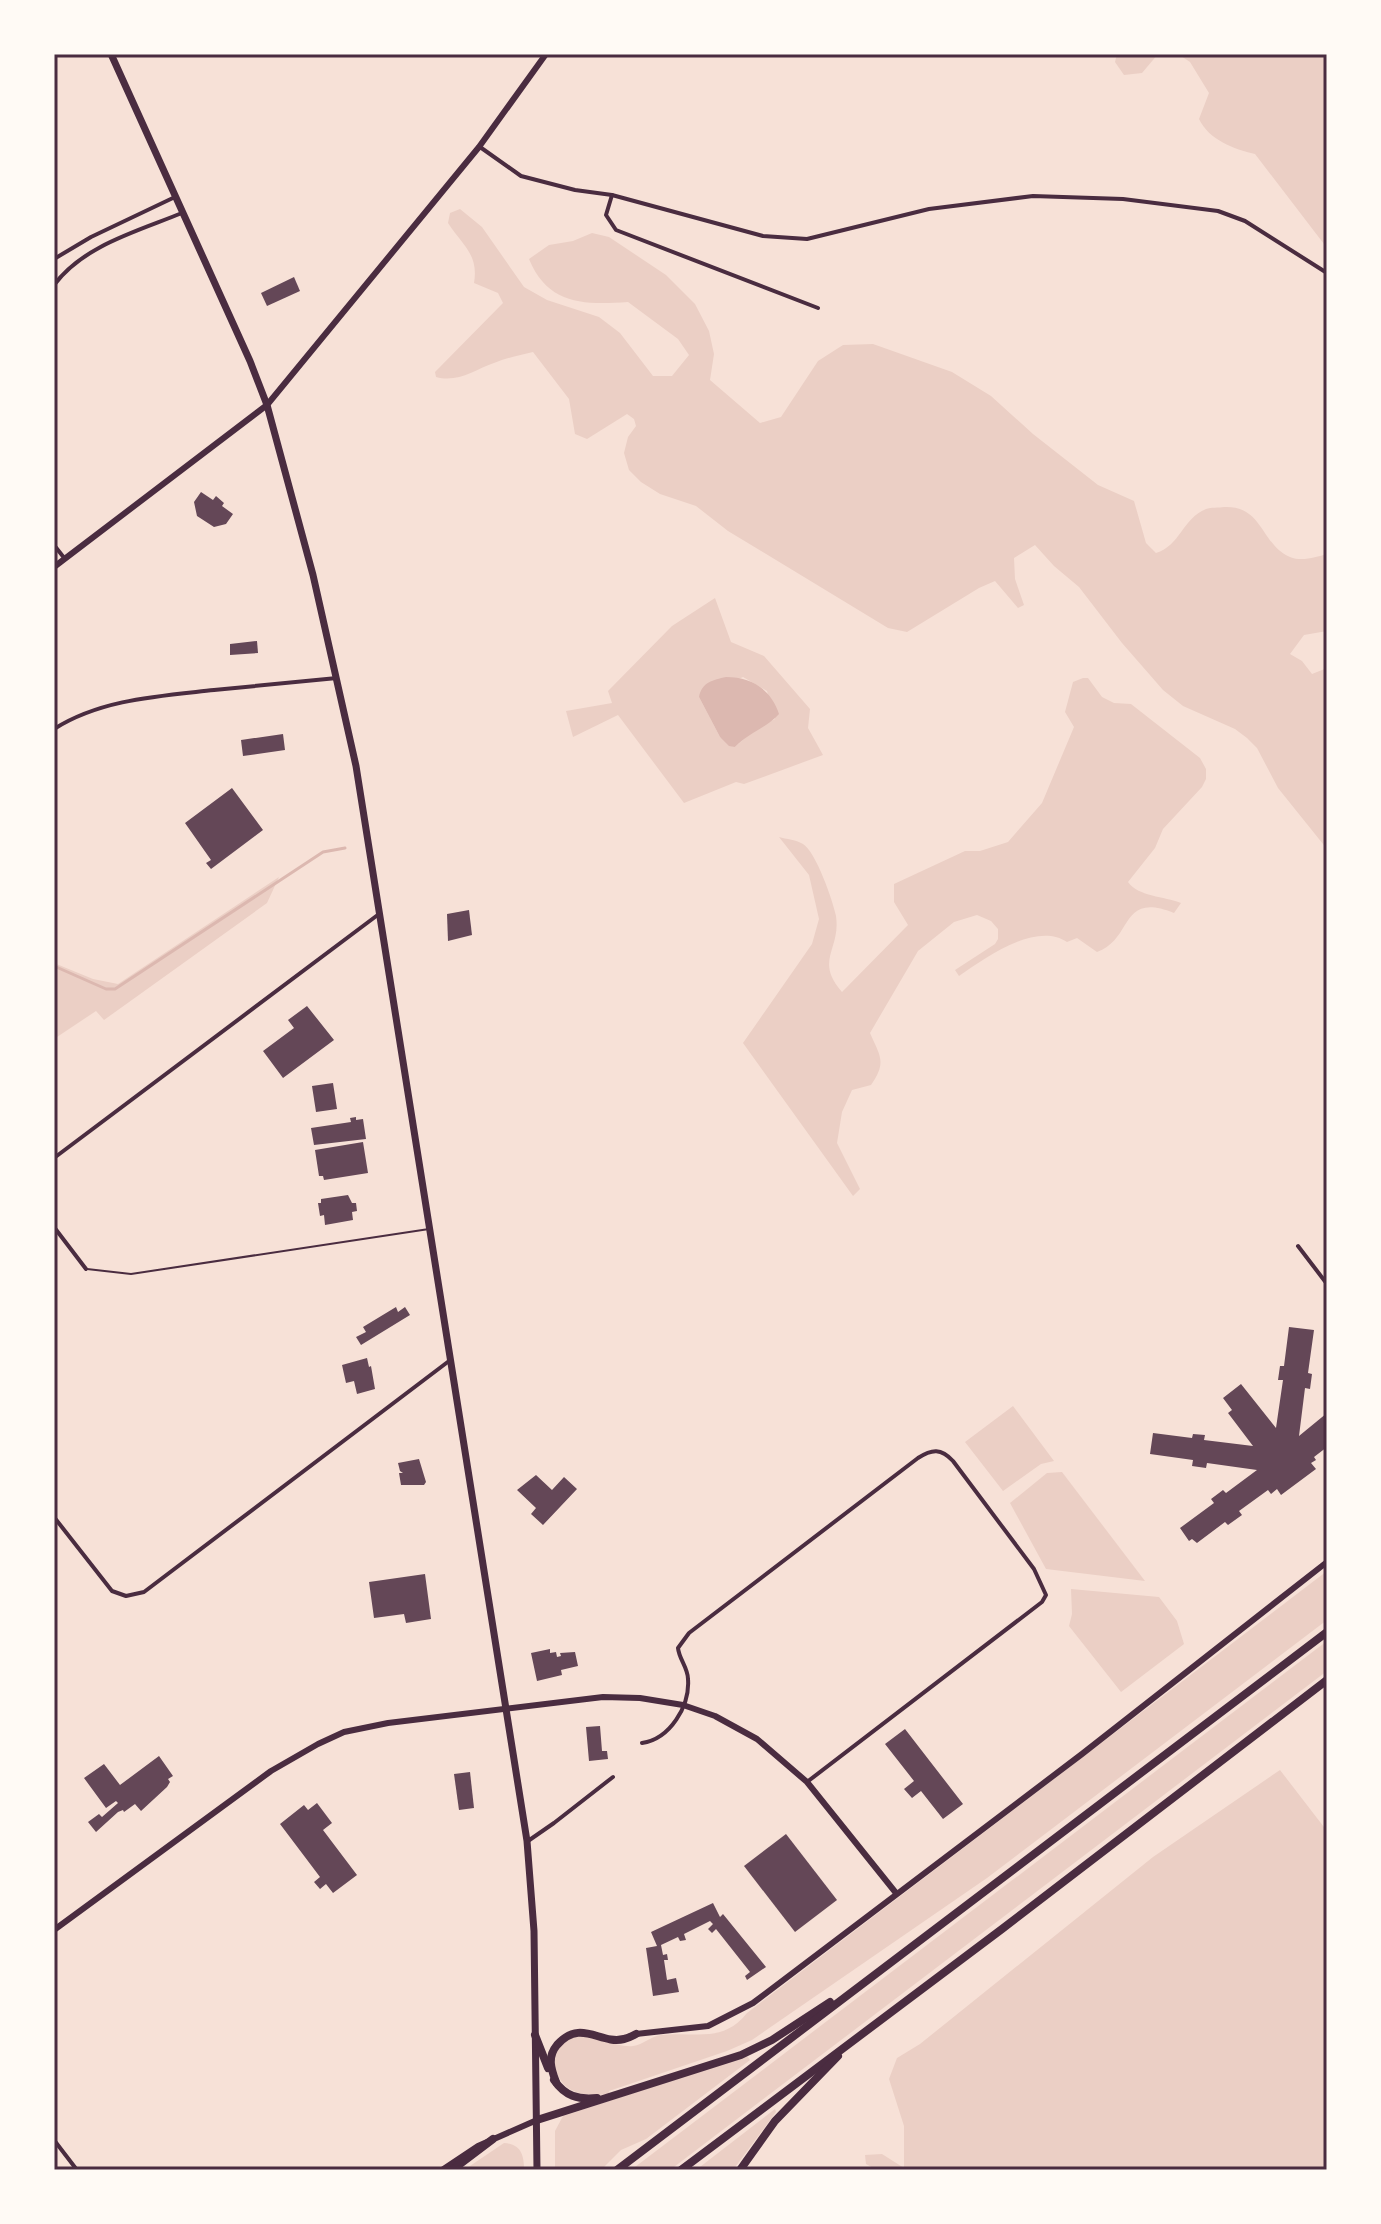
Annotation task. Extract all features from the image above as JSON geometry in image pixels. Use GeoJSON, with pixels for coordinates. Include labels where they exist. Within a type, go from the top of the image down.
{"type":"FeatureCollection","features":[{"type":"Feature","properties":{"kind":"highway"},"geometry":{"type":"LineString","coordinates":[[617,2170],[1327,1632]]}},
{"type":"Feature","properties":{"kind":"highway"},"geometry":{"type":"LineString","coordinates":[[681,2170],[1327,1680]]}},
{"type":"Feature","properties":{"kind":"highway"},"geometry":{"type":"LineString","coordinates":[[537,2120],[716,2065],[758,2047],[910,1948]]}},
{"type":"Feature","properties":{"kind":"highway"},"geometry":{"type":"LineString","coordinates":[[556,2082],[551,2056],[568,2036],[592,2033],[623,2040],[636,2034]]}},
{"type":"Feature","properties":{"kind":"highway"},"geometry":{"type":"LineString","coordinates":[[535,2035],[556,2082],[569,2095],[578,2098],[614,2096]]}},
{"type":"Feature","properties":{"kind":"highway"},"geometry":{"type":"LineString","coordinates":[[740,2170],[775,2121],[851,2041]]}},
{"type":"Feature","properties":{"kind":"highway"},"geometry":{"type":"LineString","coordinates":[[452,2170],[493,2139]]}},
{"type":"Feature","properties":{"kind":"main road"},"geometry":{"type":"LineString","coordinates":[[111,54],[267,405],[313,575],[356,766],[527,1841],[534,1931],[537,2170]]}},
{"type":"Feature","properties":{"kind":"street"},"geometry":{"type":"LineString","coordinates":[[54,567],[267,405],[479,147],[546,54]]}},
{"type":"Feature","properties":{"kind":"street"},"geometry":{"type":"LineString","coordinates":[[479,147],[521,176],[575,190],[612,195],[763,236],[807,239],[944,207],[1033,196],[1123,199],[1218,211],[1245,221],[1327,273]]}},
{"type":"Feature","properties":{"kind":"street"},"geometry":{"type":"LineString","coordinates":[[612,195],[606,215],[616,230],[818,308]]}},
{"type":"Feature","properties":{"kind":"street"},"geometry":{"type":"LineString","coordinates":[[54,259],[175,197]]}},
{"type":"Feature","properties":{"kind":"street"},"geometry":{"type":"LineString","coordinates":[[54,285],[75,262],[96,249],[182,213]]}},
{"type":"Feature","properties":{"kind":"street"},"geometry":{"type":"LineString","coordinates":[[66,251],[75,262]]}},
{"type":"Feature","properties":{"kind":"street"},"geometry":{"type":"LineString","coordinates":[[54,545],[65,559]]}},
{"type":"Feature","properties":{"kind":"street"},"geometry":{"type":"LineString","coordinates":[[54,729],[81,716],[155,696],[337,678]]}},
{"type":"Feature","properties":{"kind":"street"},"geometry":{"type":"LineString","coordinates":[[54,1158],[380,913]]}},
{"type":"Feature","properties":{"kind":"street"},"geometry":{"type":"LineString","coordinates":[[54,1227],[86,1269]]}},
{"type":"Feature","properties":{"kind":"street"},"geometry":{"type":"LineString","coordinates":[[1298,1246],[1327,1284]]}},
{"type":"Feature","properties":{"kind":"street"},"geometry":{"type":"LineString","coordinates":[[54,1517],[112,1591],[126,1596],[144,1592],[449,1361]]}},
{"type":"Feature","properties":{"kind":"street"},"geometry":{"type":"LineString","coordinates":[[642,1743],[653,1741],[676,1722],[683,1705],[688,1675],[679,1656],[679,1644],[701,1623],[918,1458],[933,1451],[944,1453],[1034,1569],[1046,1595],[1035,1607],[807,1782]]}},
{"type":"Feature","properties":{"kind":"street"},"geometry":{"type":"LineString","coordinates":[[636,2034],[708,2026],[739,2012],[1082,1754],[1327,1562]]}},
{"type":"Feature","properties":{"kind":"street"},"geometry":{"type":"LineString","coordinates":[[54,1930],[271,1771],[344,1732],[506,1707],[603,1697],[640,1698],[683,1705],[744,1730],[780,1756],[807,1782],[896,1893]]}},
{"type":"Feature","properties":{"kind":"street"},"geometry":{"type":"LineString","coordinates":[[527,1841],[613,1777]]}},
{"type":"Feature","properties":{"kind":"street"},"geometry":{"type":"LineString","coordinates":[[442,2170],[465,2153],[537,2120]]}},
{"type":"Feature","properties":{"kind":"street"},"geometry":{"type":"LineString","coordinates":[[54,2140],[77,2170]]}},
{"type":"Feature","properties":{"kind":"lane"},"geometry":{"type":"LineString","coordinates":[[86,1269],[131,1274],[430,1229]]}},
{"type":"Feature","properties":{"kind":"shaded area"},"geometry":{"type":"Polygon","coordinates":[[[1117,54],[1158,54],[1142,73],[1124,75],[1115,62],[1117,54]]]}},
{"type":"Feature","properties":{"kind":"shaded area"},"geometry":{"type":"Polygon","coordinates":[[[1178,54],[1327,54],[1327,248],[1255,154],[1223,142],[1203,126],[1199,119],[1209,93],[1190,62],[1178,54]]]}},
{"type":"Feature","properties":{"kind":"shaded area"},"geometry":{"type":"Polygon","coordinates":[[[460,209],[482,227],[524,287],[547,300],[599,317],[620,333],[653,376],[672,376],[689,355],[678,339],[628,302],[582,302],[557,294],[546,286],[529,259],[549,245],[573,241],[592,233],[609,237],[666,275],[695,304],[709,331],[714,354],[710,380],[760,423],[781,417],[818,361],[843,345],[873,344],[952,372],[991,396],[1098,485],[1134,501],[1146,543],[1156,553],[1171,544],[1198,513],[1208,508],[1224,507],[1247,512],[1273,544],[1290,557],[1304,559],[1327,554],[1327,631],[1304,635],[1290,654],[1302,661],[1312,674],[1327,668],[1327,849],[1278,788],[1257,748],[1235,729],[1183,706],[1163,690],[1079,587],[1035,545],[1014,558],[1015,579],[1024,605],[1018,608],[995,581],[907,632],[888,628],[728,531],[696,506],[660,494],[641,482],[629,470],[624,453],[628,437],[636,426],[634,419],[627,414],[587,439],[575,434],[569,399],[533,352],[459,377],[436,377],[435,372],[503,303],[498,293],[474,283],[472,257],[448,223],[450,213],[460,209]]]}},
{"type":"Feature","properties":{"kind":"shaded area"},"geometry":{"type":"Polygon","coordinates":[[[715,598],[731,642],[764,656],[810,709],[808,728],[823,755],[744,784],[736,782],[684,803],[618,715],[573,737],[566,711],[612,703],[608,691],[672,626],[715,598]],[[743,677],[699,697],[720,737],[735,747],[755,729],[775,719],[767,691],[743,677]]]}},
{"type":"Feature","properties":{"kind":"shaded area"},"geometry":{"type":"Polygon","coordinates":[[[726,677],[744,679],[759,686],[771,698],[779,714],[735,747],[729,746],[720,737],[699,697],[705,685],[726,677]]]}},
{"type":"Feature","properties":{"kind":"shaded area"},"geometry":{"type":"Polygon","coordinates":[[[1088,678],[1102,697],[1114,703],[1131,704],[1200,758],[1206,769],[1202,787],[1163,829],[1155,848],[1128,882],[1145,893],[1181,903],[1174,913],[1156,908],[1135,912],[1109,946],[1097,952],[1077,938],[1067,942],[1041,936],[1011,944],[959,976],[955,970],[998,939],[998,929],[991,921],[977,915],[954,922],[918,951],[870,1033],[880,1059],[876,1077],[871,1085],[852,1090],[842,1112],[837,1143],[860,1189],[853,1196],[743,1043],[812,944],[819,919],[809,875],[779,837],[803,844],[823,877],[837,928],[830,955],[830,971],[842,992],[908,925],[894,902],[894,884],[965,851],[980,851],[1008,842],[1042,803],[1074,727],[1065,712],[1073,682],[1088,678]]]}},
{"type":"Feature","properties":{"kind":"shaded area"},"geometry":{"type":"Polygon","coordinates":[[[279,877],[267,903],[104,1020],[96,1011],[54,1039],[54,963],[93,979],[118,984],[279,877]]]}},
{"type":"Feature","properties":{"kind":"shaded area"},"geometry":{"type":"Polygon","coordinates":[[[1013,1406],[1054,1461],[1041,1464],[1003,1491],[965,1442],[1013,1406]]]}},
{"type":"Feature","properties":{"kind":"shaded area"},"geometry":{"type":"Polygon","coordinates":[[[1062,1472],[1145,1581],[1046,1569],[1010,1503],[1047,1473],[1062,1472]]]}},
{"type":"Feature","properties":{"kind":"shaded area"},"geometry":{"type":"Polygon","coordinates":[[[1327,1571],[1327,1620],[987,1878],[752,2040],[609,2091],[609,2094],[575,2092],[558,2076],[555,2053],[565,2040],[574,2036],[633,2046],[661,2035],[718,2033],[738,2023],[747,2013],[1327,1571]]]}},
{"type":"Feature","properties":{"kind":"shaded area"},"geometry":{"type":"Polygon","coordinates":[[[1071,1589],[1159,1597],[1177,1621],[1184,1644],[1121,1692],[1069,1626],[1071,1589]]]}},
{"type":"Feature","properties":{"kind":"shaded area"},"geometry":{"type":"Polygon","coordinates":[[[1327,1641],[1327,1671],[670,2170],[631,2170],[1327,1641]]]}},
{"type":"Feature","properties":{"kind":"shaded area"},"geometry":{"type":"Polygon","coordinates":[[[1280,1770],[1327,1831],[1327,2170],[877,2170],[866,2164],[865,2155],[882,2154],[904,2168],[904,2126],[889,2079],[897,2058],[920,2044],[1153,1857],[1280,1770]]]}},
{"type":"Feature","properties":{"kind":"shaded area"},"geometry":{"type":"Polygon","coordinates":[[[747,2056],[750,2060],[646,2139],[621,2150],[601,2170],[555,2170],[555,2131],[563,2116],[747,2056]]]}},
{"type":"Feature","properties":{"kind":"shaded area"},"geometry":{"type":"Polygon","coordinates":[[[775,2109],[776,2112],[733,2170],[696,2170],[775,2109]]]}},
{"type":"Feature","properties":{"kind":"shaded area"},"geometry":{"type":"Polygon","coordinates":[[[504,2143],[520,2151],[524,2170],[464,2170],[504,2143]]]}},
{"type":"Feature","properties":{"kind":"building"},"geometry":{"type":"Polygon","coordinates":[[[294,277],[300,291],[267,306],[261,293],[294,277]]]}},
{"type":"Feature","properties":{"kind":"building"},"geometry":{"type":"Polygon","coordinates":[[[201,492],[213,500],[216,496],[224,503],[222,506],[233,514],[226,524],[214,527],[197,516],[194,502],[201,492]]]}},
{"type":"Feature","properties":{"kind":"building"},"geometry":{"type":"Polygon","coordinates":[[[257,641],[258,653],[230,655],[230,644],[257,641]]]}},
{"type":"Feature","properties":{"kind":"building"},"geometry":{"type":"Polygon","coordinates":[[[283,734],[285,750],[243,756],[241,740],[283,734]]]}},
{"type":"Feature","properties":{"kind":"building"},"geometry":{"type":"Polygon","coordinates":[[[232,788],[263,830],[211,869],[206,863],[211,860],[185,823],[232,788]]]}},
{"type":"Feature","properties":{"kind":"building"},"geometry":{"type":"Polygon","coordinates":[[[469,910],[472,935],[448,941],[447,914],[469,910]]]}},
{"type":"Feature","properties":{"kind":"building"},"geometry":{"type":"Polygon","coordinates":[[[307,1006],[334,1040],[283,1078],[263,1051],[294,1028],[288,1020],[307,1006]]]}},
{"type":"Feature","properties":{"kind":"building"},"geometry":{"type":"Polygon","coordinates":[[[333,1083],[337,1109],[316,1112],[312,1086],[333,1083]]]}},
{"type":"Feature","properties":{"kind":"building"},"geometry":{"type":"Polygon","coordinates":[[[356,1117],[356,1120],[363,1119],[366,1139],[314,1145],[311,1128],[351,1122],[350,1118],[356,1117]]]}},
{"type":"Feature","properties":{"kind":"building"},"geometry":{"type":"Polygon","coordinates":[[[363,1142],[368,1173],[324,1180],[323,1176],[319,1176],[315,1150],[363,1142]]]}},
{"type":"Feature","properties":{"kind":"building"},"geometry":{"type":"Polygon","coordinates":[[[348,1195],[352,1203],[356,1203],[353,1220],[325,1225],[318,1203],[321,1199],[348,1195]]]}},
{"type":"Feature","properties":{"kind":"building"},"geometry":{"type":"Polygon","coordinates":[[[396,1307],[398,1312],[405,1307],[410,1315],[361,1345],[356,1337],[366,1332],[363,1327],[396,1307]]]}},
{"type":"Feature","properties":{"kind":"building"},"geometry":{"type":"Polygon","coordinates":[[[1289,1327],[1314,1330],[1308,1373],[1312,1374],[1310,1389],[1305,1388],[1299,1436],[1327,1413],[1327,1447],[1311,1463],[1316,1469],[1281,1495],[1277,1489],[1271,1494],[1268,1490],[1239,1511],[1242,1515],[1228,1525],[1225,1522],[1197,1543],[1192,1539],[1189,1541],[1180,1528],[1214,1503],[1211,1499],[1223,1490],[1226,1493],[1257,1470],[1207,1463],[1206,1468],[1192,1466],[1193,1460],[1150,1454],[1153,1433],[1192,1438],[1193,1434],[1205,1435],[1204,1440],[1253,1446],[1228,1413],[1232,1410],[1223,1398],[1241,1384],[1276,1428],[1283,1380],[1278,1380],[1280,1366],[1284,1366],[1289,1327]]]}},
{"type":"Feature","properties":{"kind":"building"},"geometry":{"type":"Polygon","coordinates":[[[367,1358],[375,1389],[357,1394],[354,1381],[346,1383],[342,1365],[367,1358]]]}},
{"type":"Feature","properties":{"kind":"building"},"geometry":{"type":"Polygon","coordinates":[[[419,1459],[426,1482],[424,1485],[401,1485],[399,1473],[403,1473],[398,1463],[419,1459]]]}},
{"type":"Feature","properties":{"kind":"building"},"geometry":{"type":"Polygon","coordinates":[[[536,1475],[552,1490],[564,1477],[577,1489],[543,1525],[531,1514],[536,1508],[517,1490],[536,1475]]]}},
{"type":"Feature","properties":{"kind":"building"},"geometry":{"type":"Polygon","coordinates":[[[425,1574],[431,1619],[406,1623],[404,1614],[374,1618],[369,1582],[425,1574]]]}},
{"type":"Feature","properties":{"kind":"building"},"geometry":{"type":"Polygon","coordinates":[[[550,1649],[550,1653],[556,1652],[557,1657],[561,1656],[560,1653],[575,1652],[578,1666],[561,1670],[562,1675],[537,1681],[531,1653],[550,1649]]]}},
{"type":"Feature","properties":{"kind":"building"},"geometry":{"type":"Polygon","coordinates":[[[600,1726],[602,1751],[607,1751],[608,1759],[589,1761],[586,1727],[600,1726]]]}},
{"type":"Feature","properties":{"kind":"building"},"geometry":{"type":"Polygon","coordinates":[[[905,1729],[963,1804],[943,1819],[921,1791],[912,1798],[904,1789],[914,1781],[885,1744],[905,1729]]]}},
{"type":"Feature","properties":{"kind":"building"},"geometry":{"type":"Polygon","coordinates":[[[159,1756],[173,1776],[168,1779],[167,1787],[141,1811],[135,1804],[124,1812],[118,1812],[96,1832],[88,1822],[99,1814],[102,1817],[118,1803],[116,1801],[106,1808],[84,1778],[104,1764],[120,1785],[159,1756]]]}},
{"type":"Feature","properties":{"kind":"building"},"geometry":{"type":"Polygon","coordinates":[[[470,1772],[474,1808],[459,1810],[454,1774],[470,1772]]]}},
{"type":"Feature","properties":{"kind":"building"},"geometry":{"type":"Polygon","coordinates":[[[317,1803],[332,1823],[323,1830],[357,1875],[333,1893],[326,1884],[320,1889],[314,1882],[320,1877],[280,1824],[304,1805],[308,1810],[317,1803]]]}},
{"type":"Feature","properties":{"kind":"building"},"geometry":{"type":"Polygon","coordinates":[[[786,1834],[837,1900],[795,1932],[744,1866],[786,1834]]]}},
{"type":"Feature","properties":{"kind":"building"},"geometry":{"type":"Polygon","coordinates":[[[713,1903],[720,1917],[723,1914],[766,1967],[747,1980],[745,1976],[750,1972],[716,1929],[712,1933],[708,1929],[713,1924],[710,1921],[684,1934],[686,1940],[680,1941],[678,1937],[661,1945],[663,1955],[667,1954],[668,1960],[664,1960],[667,1980],[676,1978],[679,1992],[653,1996],[646,1948],[657,1946],[651,1932],[713,1903]]]}},
{"type":"Feature","properties":{"kind":"waterway"},"geometry":{"type":"LineString","coordinates":[[54,966],[106,989],[115,989],[323,852],[345,848]]}}]}
